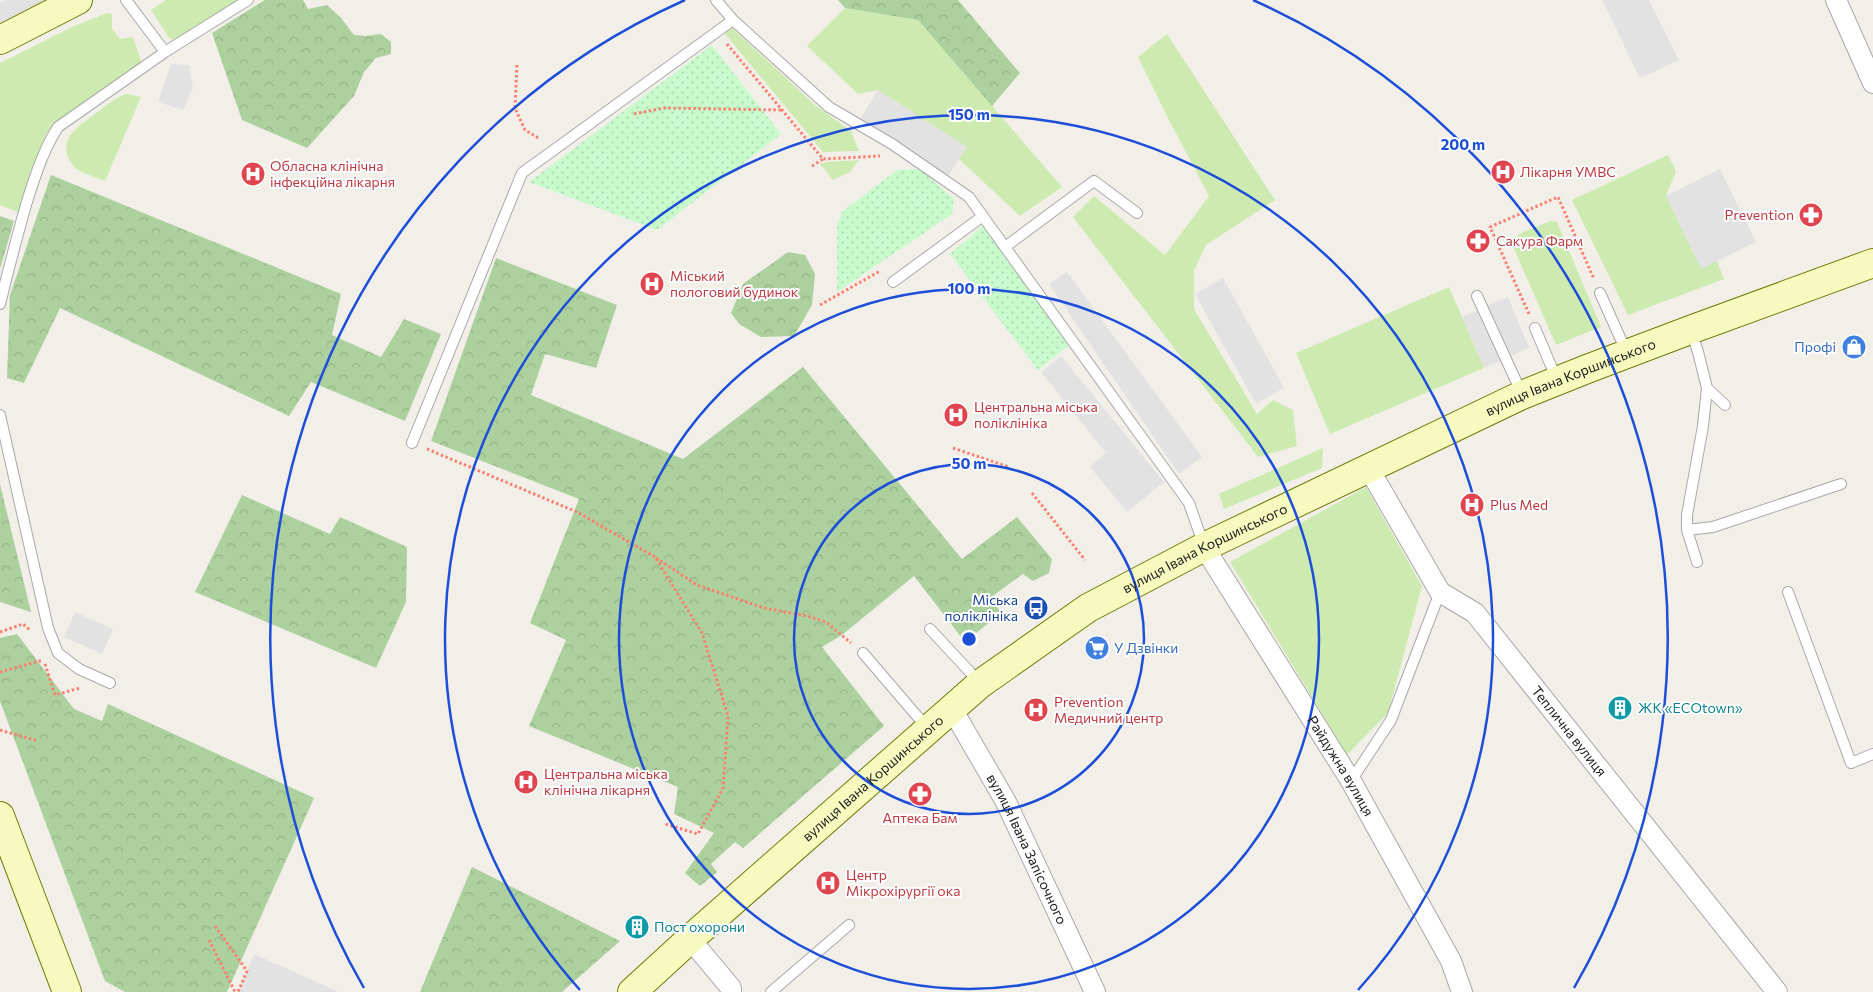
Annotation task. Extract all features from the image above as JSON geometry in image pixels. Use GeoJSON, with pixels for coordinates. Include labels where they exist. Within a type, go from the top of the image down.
{"type":"FeatureCollection","features":[{"type":"Feature","properties":{"kind":"street"},"geometry":{"type":"LineString","coordinates":[[0,40],[78,0]]}},
{"type":"Feature","properties":{"kind":"street"},"geometry":{"type":"LineString","coordinates":[[1836,0],[1873,83]]}},
{"type":"Feature","properties":{"kind":"street","name":"вулиця Івана Коршинського"},"geometry":{"type":"LineString","coordinates":[[632,992],[980,684],[1088,608],[1204,547],[1522,395],[1690,330],[1873,263]]}},
{"type":"Feature","properties":{"kind":"street","name":"Теплична вулиця"},"geometry":{"type":"LineString","coordinates":[[1369,469],[1440,592],[1475,613],[1777,992]]}},
{"type":"Feature","properties":{"kind":"street","name":"Райдужна вулиця"},"geometry":{"type":"LineString","coordinates":[[1204,547],[1351,781],[1450,961],[1462,992]]}},
{"type":"Feature","properties":{"kind":"street","name":"вулиця Івана Запісочного"},"geometry":{"type":"LineString","coordinates":[[952,709],[1006,802],[1094,992]]}},
{"type":"Feature","properties":{"kind":"street"},"geometry":{"type":"LineString","coordinates":[[0,816],[67,992]]}},
{"type":"Feature","properties":{"kind":"street"},"geometry":{"type":"LineString","coordinates":[[690,939],[731,988],[731,992]]}},
{"type":"Feature","properties":{"kind":"lane"},"geometry":{"type":"LineString","coordinates":[[126,0],[165,52]]}},
{"type":"Feature","properties":{"kind":"lane"},"geometry":{"type":"LineString","coordinates":[[0,304],[18,231],[39,164],[48,143],[58,127],[165,52],[248,0]]}},
{"type":"Feature","properties":{"kind":"lane"},"geometry":{"type":"LineString","coordinates":[[716,0],[734,20],[829,107],[892,144],[969,197],[1189,503],[1204,547]]}},
{"type":"Feature","properties":{"kind":"lane"},"geometry":{"type":"LineString","coordinates":[[412,443],[522,173],[734,20]]}},
{"type":"Feature","properties":{"kind":"lane"},"geometry":{"type":"LineString","coordinates":[[1006,247],[1094,181],[1137,213]]}},
{"type":"Feature","properties":{"kind":"lane"},"geometry":{"type":"LineString","coordinates":[[893,282],[983,216]]}},
{"type":"Feature","properties":{"kind":"lane"},"geometry":{"type":"LineString","coordinates":[[1600,293],[1627,354]]}},
{"type":"Feature","properties":{"kind":"lane"},"geometry":{"type":"LineString","coordinates":[[1477,296],[1522,395]]}},
{"type":"Feature","properties":{"kind":"lane"},"geometry":{"type":"LineString","coordinates":[[1536,328],[1557,381]]}},
{"type":"Feature","properties":{"kind":"lane"},"geometry":{"type":"LineString","coordinates":[[1690,330],[1698,352],[1706,388],[1703,426],[1686,516],[1697,562]]}},
{"type":"Feature","properties":{"kind":"lane"},"geometry":{"type":"LineString","coordinates":[[1706,388],[1724,406]]}},
{"type":"Feature","properties":{"kind":"lane"},"geometry":{"type":"LineString","coordinates":[[0,415],[48,628],[58,653],[80,669],[110,683]]}},
{"type":"Feature","properties":{"kind":"lane"},"geometry":{"type":"LineString","coordinates":[[1688,530],[1713,526],[1841,484]]}},
{"type":"Feature","properties":{"kind":"lane"},"geometry":{"type":"LineString","coordinates":[[1351,781],[1391,720],[1440,592]]}},
{"type":"Feature","properties":{"kind":"lane"},"geometry":{"type":"LineString","coordinates":[[1788,592],[1851,763],[1873,754]]}},
{"type":"Feature","properties":{"kind":"lane"},"geometry":{"type":"LineString","coordinates":[[930,628],[980,684]]}},
{"type":"Feature","properties":{"kind":"lane"},"geometry":{"type":"LineString","coordinates":[[863,653],[930,729]]}},
{"type":"Feature","properties":{"kind":"lane"},"geometry":{"type":"LineString","coordinates":[[771,992],[849,925]]}},
{"type":"Feature","properties":{"kind":"path"},"geometry":{"type":"LineString","coordinates":[[717,32],[823,158]]}},
{"type":"Feature","properties":{"kind":"path"},"geometry":{"type":"LineString","coordinates":[[517,65],[515,108],[525,130],[556,149]]}},
{"type":"Feature","properties":{"kind":"path"},"geometry":{"type":"LineString","coordinates":[[592,122],[664,108],[782,110]]}},
{"type":"Feature","properties":{"kind":"path"},"geometry":{"type":"LineString","coordinates":[[812,166],[823,158],[881,156]]}},
{"type":"Feature","properties":{"kind":"path"},"geometry":{"type":"LineString","coordinates":[[1536,328],[1490,227],[1558,197],[1600,293]]}},
{"type":"Feature","properties":{"kind":"path"},"geometry":{"type":"LineString","coordinates":[[820,305],[881,270],[893,282]]}},
{"type":"Feature","properties":{"kind":"path"},"geometry":{"type":"LineString","coordinates":[[412,443],[577,512],[655,557],[697,585],[764,608],[807,616],[826,622],[863,653]]}},
{"type":"Feature","properties":{"kind":"path"},"geometry":{"type":"LineString","coordinates":[[953,448],[1009,467]]}},
{"type":"Feature","properties":{"kind":"path"},"geometry":{"type":"LineString","coordinates":[[1032,493],[1085,560]]}},
{"type":"Feature","properties":{"kind":"path"},"geometry":{"type":"LineString","coordinates":[[655,557],[702,633],[728,716],[723,788],[698,834],[664,824]]}},
{"type":"Feature","properties":{"kind":"path"},"geometry":{"type":"LineString","coordinates":[[0,632],[23,624]]}},
{"type":"Feature","properties":{"kind":"path"},"geometry":{"type":"LineString","coordinates":[[0,672],[44,660],[55,695]]}},
{"type":"Feature","properties":{"kind":"path"},"geometry":{"type":"LineString","coordinates":[[0,730],[38,741]]}},
{"type":"Feature","properties":{"kind":"path"},"geometry":{"type":"LineString","coordinates":[[215,926],[247,970],[236,992]]}},
{"type":"Feature","properties":{"kind":"path"},"geometry":{"type":"LineString","coordinates":[[209,940],[236,992]]}},
{"type":"Feature","properties":{"kind":"green space"},"geometry":{"type":"Polygon","coordinates":[[[166,0],[238,0],[178,40],[170,39],[151,10],[166,0]]]}},
{"type":"Feature","properties":{"kind":"green space"},"geometry":{"type":"Polygon","coordinates":[[[265,0],[303,0],[308,9],[327,5],[341,18],[354,35],[381,34],[391,42],[391,54],[376,58],[364,72],[354,96],[307,148],[242,120],[212,33],[265,0]]]}},
{"type":"Feature","properties":{"kind":"green space"},"geometry":{"type":"Polygon","coordinates":[[[838,0],[958,0],[1020,73],[992,106],[918,20],[845,8],[838,0]]]}},
{"type":"Feature","properties":{"kind":"green space"},"geometry":{"type":"Polygon","coordinates":[[[845,8],[918,20],[1062,187],[1020,216],[959,159],[966,148],[878,90],[858,94],[807,46],[845,8]]]}},
{"type":"Feature","properties":{"kind":"green space"},"geometry":{"type":"Polygon","coordinates":[[[107,13],[112,14],[112,29],[120,39],[133,37],[141,61],[135,69],[58,120],[46,134],[18,212],[0,205],[0,63],[72,27],[107,13]]]}},
{"type":"Feature","properties":{"kind":"green space"},"geometry":{"type":"Polygon","coordinates":[[[731,27],[815,105],[851,131],[859,151],[823,152],[725,34],[731,27]]]}},
{"type":"Feature","properties":{"kind":"green space"},"geometry":{"type":"Polygon","coordinates":[[[1167,34],[1275,200],[1206,245],[1194,271],[1194,309],[1257,414],[1273,400],[1293,410],[1297,446],[1258,457],[1073,217],[1094,196],[1165,255],[1209,196],[1138,57],[1167,34]]]}},
{"type":"Feature","properties":{"kind":"green space"},"geometry":{"type":"Polygon","coordinates":[[[712,45],[781,134],[657,230],[529,182],[712,45]]]}},
{"type":"Feature","properties":{"kind":"green space"},"geometry":{"type":"Polygon","coordinates":[[[126,94],[141,97],[105,181],[78,170],[70,161],[66,150],[72,134],[108,104],[126,94]]]}},
{"type":"Feature","properties":{"kind":"green space"},"geometry":{"type":"Polygon","coordinates":[[[1668,155],[1676,171],[1666,196],[1701,268],[1717,261],[1724,279],[1628,315],[1572,200],[1668,155]]]}},
{"type":"Feature","properties":{"kind":"green space"},"geometry":{"type":"Polygon","coordinates":[[[859,160],[850,172],[833,180],[820,164],[826,162],[859,160]]]}},
{"type":"Feature","properties":{"kind":"green space"},"geometry":{"type":"Polygon","coordinates":[[[920,169],[954,199],[952,214],[837,292],[837,225],[842,212],[897,170],[920,169]]]}},
{"type":"Feature","properties":{"kind":"green space"},"geometry":{"type":"Polygon","coordinates":[[[51,175],[341,294],[332,335],[381,357],[404,319],[441,334],[405,421],[311,382],[289,416],[60,308],[24,383],[7,378],[10,295],[51,175]]]}},
{"type":"Feature","properties":{"kind":"green space"},"geometry":{"type":"Polygon","coordinates":[[[0,216],[14,221],[0,269],[0,216]]]}},
{"type":"Feature","properties":{"kind":"green space"},"geometry":{"type":"Polygon","coordinates":[[[1550,221],[1557,222],[1601,327],[1556,345],[1512,244],[1519,234],[1550,221]]]}},
{"type":"Feature","properties":{"kind":"green space"},"geometry":{"type":"Polygon","coordinates":[[[983,226],[1069,345],[1038,370],[950,254],[983,226]]]}},
{"type":"Feature","properties":{"kind":"green space"},"geometry":{"type":"Polygon","coordinates":[[[788,252],[805,255],[815,274],[812,305],[794,336],[761,337],[739,324],[731,313],[743,284],[788,252]]]}},
{"type":"Feature","properties":{"kind":"green space"},"geometry":{"type":"Polygon","coordinates":[[[496,258],[617,305],[596,368],[545,354],[531,395],[683,459],[803,367],[962,559],[1017,517],[1052,559],[1049,573],[1033,581],[1023,574],[991,597],[1001,613],[965,642],[914,576],[842,635],[822,647],[884,726],[743,848],[735,842],[711,864],[717,872],[700,886],[685,873],[714,833],[674,814],[678,787],[529,726],[566,640],[530,623],[579,499],[431,441],[496,258]]]}},
{"type":"Feature","properties":{"kind":"green space"},"geometry":{"type":"Polygon","coordinates":[[[1449,287],[1484,368],[1330,434],[1296,353],[1449,287]]]}},
{"type":"Feature","properties":{"kind":"green space"},"geometry":{"type":"Polygon","coordinates":[[[1323,448],[1322,468],[1224,509],[1219,494],[1323,448]]]}},
{"type":"Feature","properties":{"kind":"green space"},"geometry":{"type":"Polygon","coordinates":[[[0,484],[31,612],[0,602],[0,484]]]}},
{"type":"Feature","properties":{"kind":"green space"},"geometry":{"type":"Polygon","coordinates":[[[1366,487],[1422,586],[1388,713],[1347,755],[1230,562],[1366,487]]]}},
{"type":"Feature","properties":{"kind":"green space"},"geometry":{"type":"Polygon","coordinates":[[[242,495],[330,534],[340,517],[407,547],[406,602],[376,668],[195,592],[242,495]]]}},
{"type":"Feature","properties":{"kind":"green space"},"geometry":{"type":"Polygon","coordinates":[[[17,634],[74,709],[102,721],[108,704],[314,798],[227,992],[125,992],[105,981],[0,701],[0,638],[17,634]]]}},
{"type":"Feature","properties":{"kind":"green space"},"geometry":{"type":"Polygon","coordinates":[[[472,867],[620,941],[562,992],[420,992],[472,867]]]}},
{"type":"Feature","properties":{"kind":"shaded area"},"geometry":{"type":"Polygon","coordinates":[[[6,0],[45,0],[48,2],[0,27],[0,3],[6,0]]]}},
{"type":"Feature","properties":{"kind":"shaded area"},"geometry":{"type":"Polygon","coordinates":[[[1602,0],[1649,0],[1679,60],[1640,78],[1602,0]]]}},
{"type":"Feature","properties":{"kind":"shaded area"},"geometry":{"type":"Polygon","coordinates":[[[171,64],[189,65],[193,88],[183,110],[158,102],[171,64]]]}},
{"type":"Feature","properties":{"kind":"shaded area"},"geometry":{"type":"Polygon","coordinates":[[[878,90],[967,147],[948,176],[860,119],[878,90]]]}},
{"type":"Feature","properties":{"kind":"shaded area"},"geometry":{"type":"Polygon","coordinates":[[[1720,169],[1756,242],[1701,269],[1666,196],[1720,169]]]}},
{"type":"Feature","properties":{"kind":"shaded area"},"geometry":{"type":"Polygon","coordinates":[[[1067,272],[1202,457],[1179,474],[1049,284],[1067,272]]]}},
{"type":"Feature","properties":{"kind":"shaded area"},"geometry":{"type":"Polygon","coordinates":[[[1223,278],[1284,388],[1256,404],[1195,294],[1223,278]]]}},
{"type":"Feature","properties":{"kind":"shaded area"},"geometry":{"type":"Polygon","coordinates":[[[1508,297],[1529,348],[1484,368],[1462,317],[1508,297]]]}},
{"type":"Feature","properties":{"kind":"shaded area"},"geometry":{"type":"Polygon","coordinates":[[[1061,356],[1164,482],[1127,512],[1090,467],[1106,453],[1041,372],[1061,356]]]}},
{"type":"Feature","properties":{"kind":"shaded area"},"geometry":{"type":"Polygon","coordinates":[[[75,612],[113,629],[102,654],[64,637],[75,612]]]}},
{"type":"Feature","properties":{"kind":"shaded area"},"geometry":{"type":"Polygon","coordinates":[[[254,954],[339,992],[238,992],[254,954]]]}},
{"type":"Feature","properties":{"kind":"place","name":"Лікарня УМВС"},"geometry":{"type":"Point","coordinates":[1503,172]}},
{"type":"Feature","properties":{"kind":"place","name":"Обласна клінічна інфекційна лікарня"},"geometry":{"type":"Point","coordinates":[253,174]}},
{"type":"Feature","properties":{"kind":"place","name":"Prevention"},"geometry":{"type":"Point","coordinates":[1811,215]}},
{"type":"Feature","properties":{"kind":"place","name":"Сакура Фарм"},"geometry":{"type":"Point","coordinates":[1478,241]}},
{"type":"Feature","properties":{"kind":"place","name":"Міський пологовий будинок"},"geometry":{"type":"Point","coordinates":[652,284]}},
{"type":"Feature","properties":{"kind":"place","name":"Профі"},"geometry":{"type":"Point","coordinates":[1854,347]}},
{"type":"Feature","properties":{"kind":"place","name":"Центральна міська поліклініка"},"geometry":{"type":"Point","coordinates":[956,415]}},
{"type":"Feature","properties":{"kind":"place","name":"Plus Med"},"geometry":{"type":"Point","coordinates":[1472,505]}},
{"type":"Feature","properties":{"kind":"place","name":"Міська поліклініка"},"geometry":{"type":"Point","coordinates":[1036,608]}},
{"type":"Feature","properties":{"kind":"place","name":"У Дзвінки"},"geometry":{"type":"Point","coordinates":[1097,648]}},
{"type":"Feature","properties":{"kind":"place","name":"ЖК «ECOtown»"},"geometry":{"type":"Point","coordinates":[1620,708]}},
{"type":"Feature","properties":{"kind":"place","name":"Prevention Медичний центр"},"geometry":{"type":"Point","coordinates":[1036,710]}},
{"type":"Feature","properties":{"kind":"place","name":"Центральна міська клінічна лікарня"},"geometry":{"type":"Point","coordinates":[526,782]}},
{"type":"Feature","properties":{"kind":"place","name":"Аптека Бам"},"geometry":{"type":"Point","coordinates":[920,794]}},
{"type":"Feature","properties":{"kind":"place","name":"Центр Мікрохірургії ока"},"geometry":{"type":"Point","coordinates":[828,883]}},
{"type":"Feature","properties":{"kind":"place","name":"Пост охорони"},"geometry":{"type":"Point","coordinates":[637,927]}}]}
